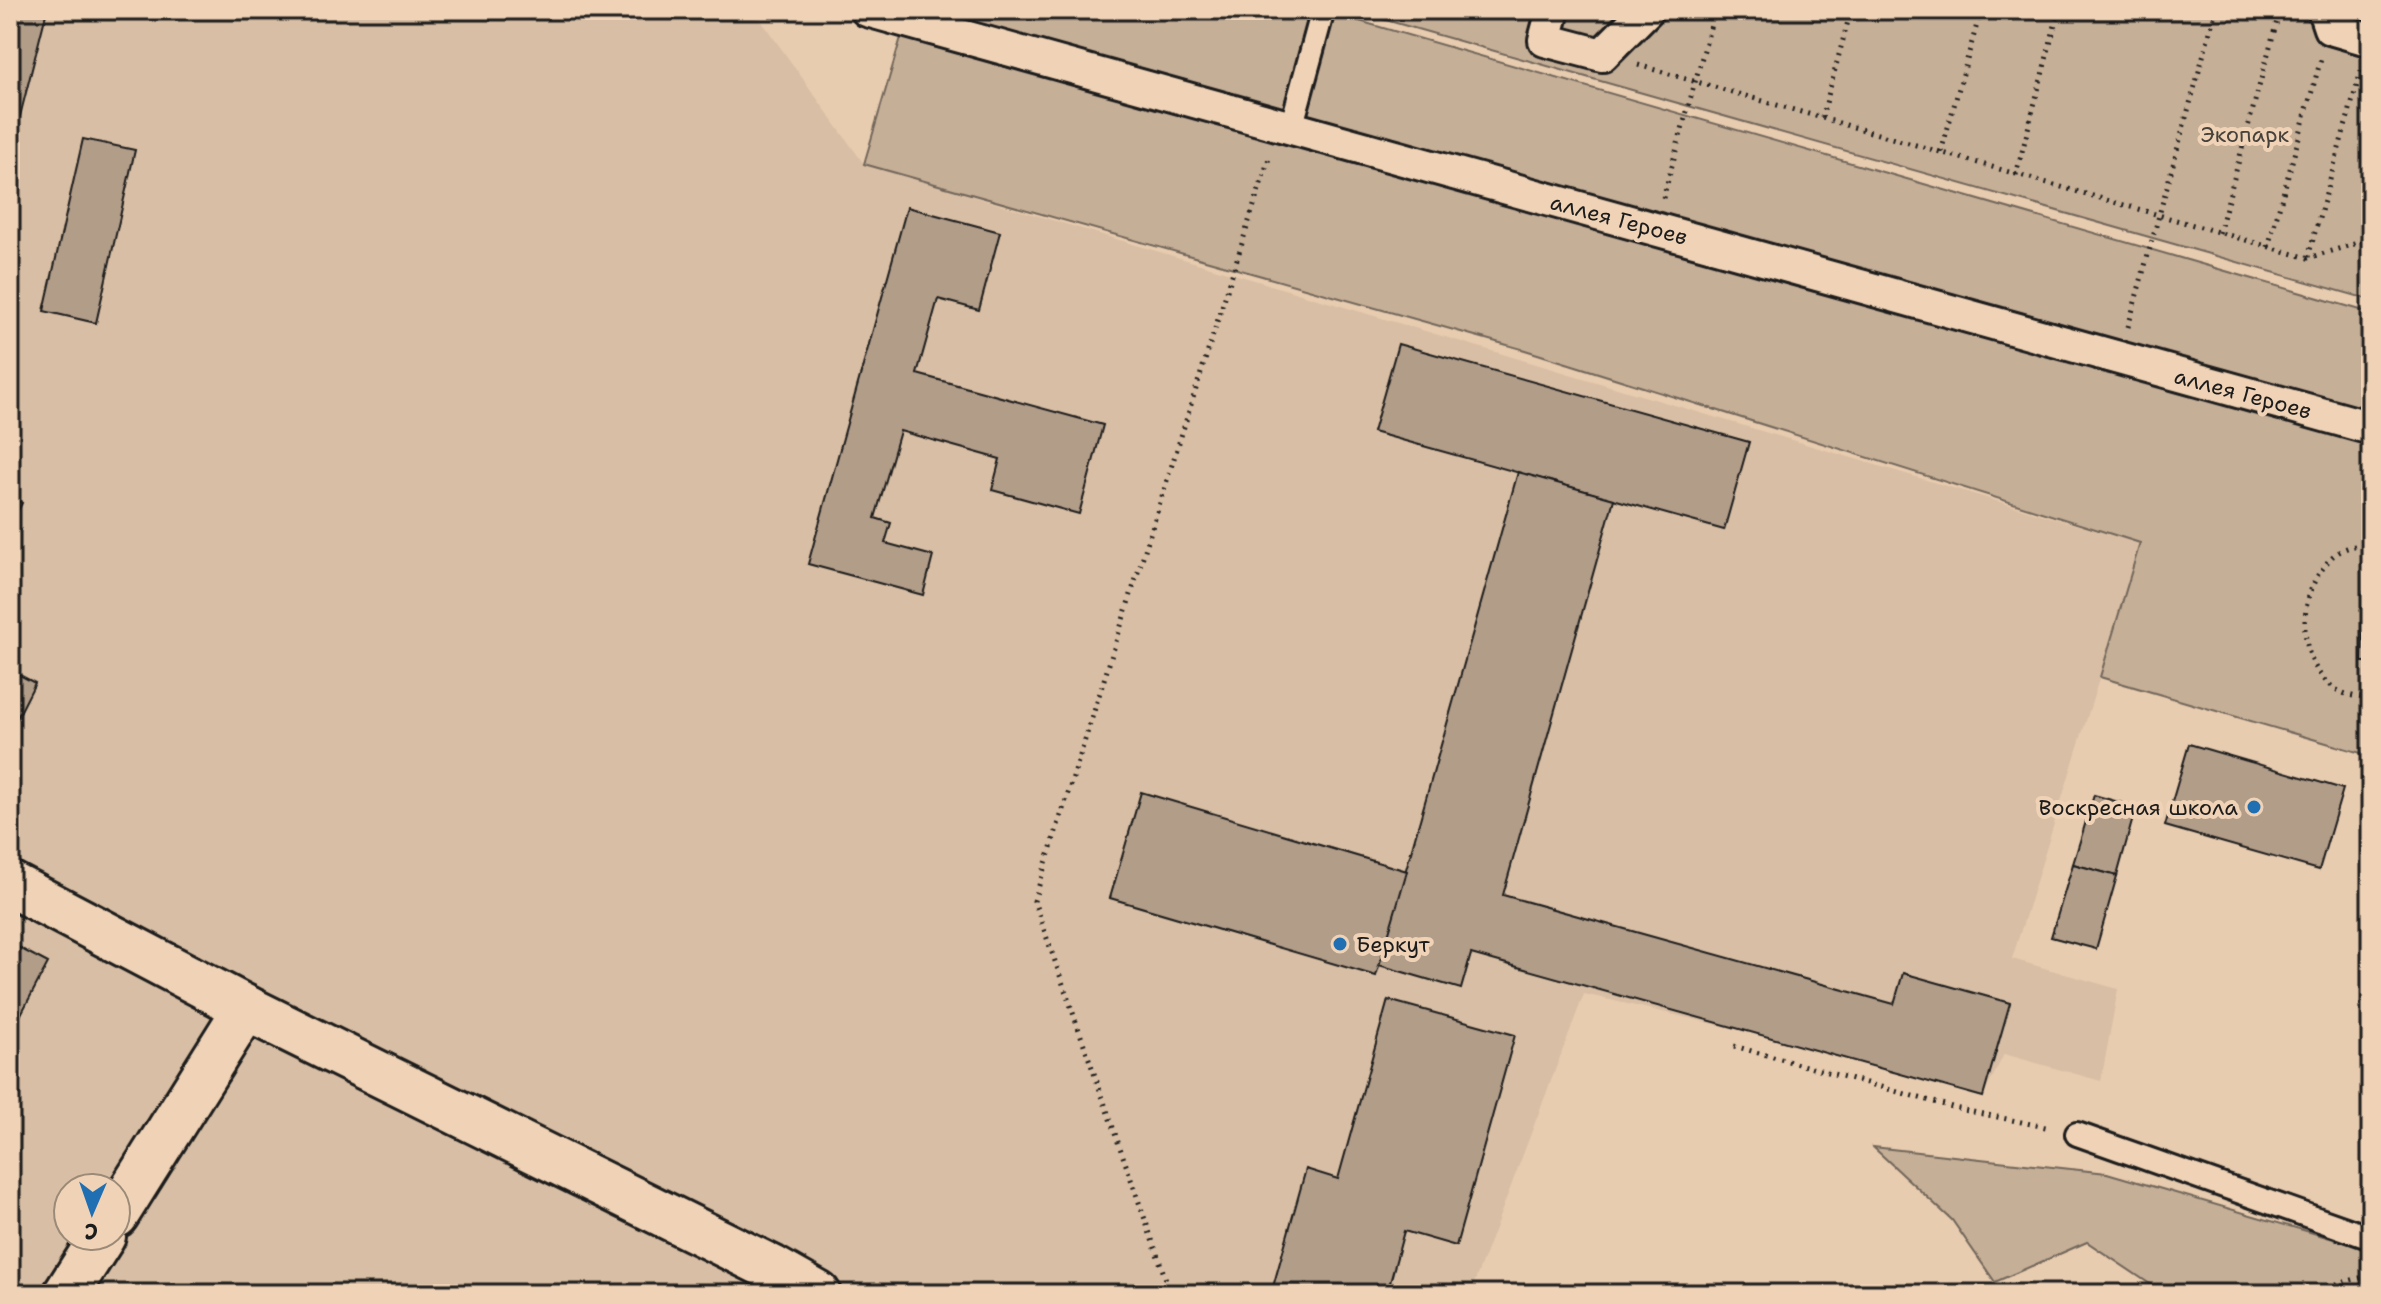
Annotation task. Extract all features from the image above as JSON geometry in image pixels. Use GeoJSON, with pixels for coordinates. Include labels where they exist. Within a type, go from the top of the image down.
{"type":"FeatureCollection","features":[{"type":"Feature","properties":{"kind":"street","name":"аллея Героев"},"geometry":{"type":"LineString","coordinates":[[867,10],[1281,139],[1654,228],[2371,428]]}},
{"type":"Feature","properties":{"kind":"street"},"geometry":{"type":"LineString","coordinates":[[1553,10],[1545,40],[1602,55],[1647,10]]}},
{"type":"Feature","properties":{"kind":"street"},"geometry":{"type":"LineString","coordinates":[[2327,19],[2370,40]]}},
{"type":"Feature","properties":{"kind":"street"},"geometry":{"type":"LineString","coordinates":[[10,884],[246,1008],[769,1274],[818,1294]]}},
{"type":"Feature","properties":{"kind":"street"},"geometry":{"type":"LineString","coordinates":[[132,1190],[246,1008]]}},
{"type":"Feature","properties":{"kind":"street"},"geometry":{"type":"LineString","coordinates":[[66,1294],[93,1252]]}},
{"type":"Feature","properties":{"kind":"lane"},"geometry":{"type":"LineString","coordinates":[[1281,139],[1323,10]]}},
{"type":"Feature","properties":{"kind":"lane"},"geometry":{"type":"LineString","coordinates":[[2077,1134],[2371,1238]]}},
{"type":"Feature","properties":{"kind":"path"},"geometry":{"type":"LineString","coordinates":[[1654,228],[1715,10]]}},
{"type":"Feature","properties":{"kind":"path"},"geometry":{"type":"LineString","coordinates":[[1822,118],[1851,10]]}},
{"type":"Feature","properties":{"kind":"path"},"geometry":{"type":"LineString","coordinates":[[1941,152],[1981,10]]}},
{"type":"Feature","properties":{"kind":"path"},"geometry":{"type":"LineString","coordinates":[[2016,175],[2059,10]]}},
{"type":"Feature","properties":{"kind":"path"},"geometry":{"type":"LineString","coordinates":[[2119,359],[2216,10]]}},
{"type":"Feature","properties":{"kind":"path"},"geometry":{"type":"LineString","coordinates":[[2219,233],[2280,10]]}},
{"type":"Feature","properties":{"kind":"path"},"geometry":{"type":"LineString","coordinates":[[2268,247],[2327,19]]}},
{"type":"Feature","properties":{"kind":"path"},"geometry":{"type":"LineString","coordinates":[[2308,258],[2370,40]]}},
{"type":"Feature","properties":{"kind":"path"},"geometry":{"type":"LineString","coordinates":[[1602,55],[2308,258],[2370,238],[2371,228]]}},
{"type":"Feature","properties":{"kind":"path"},"geometry":{"type":"LineString","coordinates":[[1171,1294],[1034,901],[1281,139]]}},
{"type":"Feature","properties":{"kind":"path"},"geometry":{"type":"LineString","coordinates":[[2371,544],[2351,546],[2333,555],[2309,591],[2305,620],[2308,647],[2315,666],[2327,683],[2343,693],[2371,699]]}},
{"type":"Feature","properties":{"kind":"path"},"geometry":{"type":"LineString","coordinates":[[1734,1046],[1959,1109],[2077,1134]]}},
{"type":"Feature","properties":{"kind":"path"},"geometry":{"type":"LineString","coordinates":[[2297,1294],[2371,1275]]}},
{"type":"Feature","properties":{"kind":"shaded area"},"geometry":{"type":"Polygon","coordinates":[[[10,10],[728,10],[760,19],[864,164],[2141,544],[2012,959],[2118,989],[2101,1081],[2004,1054],[1983,1097],[1740,1030],[1584,994],[1470,1294],[10,1294],[10,10]]]}},
{"type":"Feature","properties":{"kind":"green space"},"geometry":{"type":"Polygon","coordinates":[[[909,10],[1321,10],[2371,313],[2371,756],[2100,677],[2140,543],[1525,350],[864,164],[909,10]]]}},
{"type":"Feature","properties":{"kind":"green space","name":"Экопарк"},"geometry":{"type":"Polygon","coordinates":[[[1369,10],[2371,10],[2371,300],[1368,15],[1369,10]]]}},
{"type":"Feature","properties":{"kind":"green space"},"geometry":{"type":"Polygon","coordinates":[[[1873,1147],[2107,1173],[2371,1250],[2371,1294],[2165,1294],[2087,1242],[1995,1282],[1952,1220],[1873,1147]]]}},
{"type":"Feature","properties":{"kind":"building"},"geometry":{"type":"Polygon","coordinates":[[[10,10],[47,10],[20,116],[10,113],[10,10]]]}},
{"type":"Feature","properties":{"kind":"building"},"geometry":{"type":"Polygon","coordinates":[[[83,139],[135,150],[96,323],[44,311],[83,139]]]}},
{"type":"Feature","properties":{"kind":"building"},"geometry":{"type":"Polygon","coordinates":[[[907,207],[1000,232],[979,310],[938,299],[917,374],[1103,425],[1079,514],[992,490],[1000,459],[900,431],[875,518],[891,523],[885,543],[933,556],[923,595],[808,564],[907,207]]]}},
{"type":"Feature","properties":{"kind":"building"},"geometry":{"type":"Polygon","coordinates":[[[1398,344],[1749,442],[1724,530],[1373,432],[1398,344]]]}},
{"type":"Feature","properties":{"kind":"building"},"geometry":{"type":"Polygon","coordinates":[[[1518,472],[1614,499],[1503,895],[1894,1004],[1903,973],[2010,1003],[1983,1097],[1471,954],[1461,989],[1379,965],[1518,472]]]}},
{"type":"Feature","properties":{"kind":"building"},"geometry":{"type":"Polygon","coordinates":[[[10,497],[22,503],[10,526],[10,497]]]}},
{"type":"Feature","properties":{"kind":"building"},"geometry":{"type":"Polygon","coordinates":[[[2364,592],[2371,592],[2371,662],[2362,662],[2364,592]]]}},
{"type":"Feature","properties":{"kind":"building"},"geometry":{"type":"Polygon","coordinates":[[[10,670],[35,683],[10,732],[10,670]]]}},
{"type":"Feature","properties":{"kind":"building","name":"Воскресная школа"},"geometry":{"type":"Polygon","coordinates":[[[2189,744],[2343,789],[2319,870],[2165,826],[2189,744]]]}},
{"type":"Feature","properties":{"kind":"building"},"geometry":{"type":"Polygon","coordinates":[[[1141,792],[1407,871],[1376,976],[1110,898],[1141,792]]]}},
{"type":"Feature","properties":{"kind":"building"},"geometry":{"type":"Polygon","coordinates":[[[2094,795],[2136,807],[2117,876],[2073,864],[2094,795]]]}},
{"type":"Feature","properties":{"kind":"building"},"geometry":{"type":"Polygon","coordinates":[[[2073,864],[2117,876],[2096,949],[2051,937],[2073,864]]]}},
{"type":"Feature","properties":{"kind":"building"},"geometry":{"type":"Polygon","coordinates":[[[10,943],[48,963],[10,1035],[10,943]]]}},
{"type":"Feature","properties":{"kind":"building"},"geometry":{"type":"Polygon","coordinates":[[[1388,1000],[1515,1035],[1456,1246],[1404,1231],[1387,1294],[1271,1294],[1306,1169],[1338,1179],[1388,1000]]]}},
{"type":"Feature","properties":{"kind":"place","name":"Воскресная школа"},"geometry":{"type":"Point","coordinates":[2254,807]}},
{"type":"Feature","properties":{"kind":"place","name":"Беркут"},"geometry":{"type":"Point","coordinates":[1340,944]}}]}
